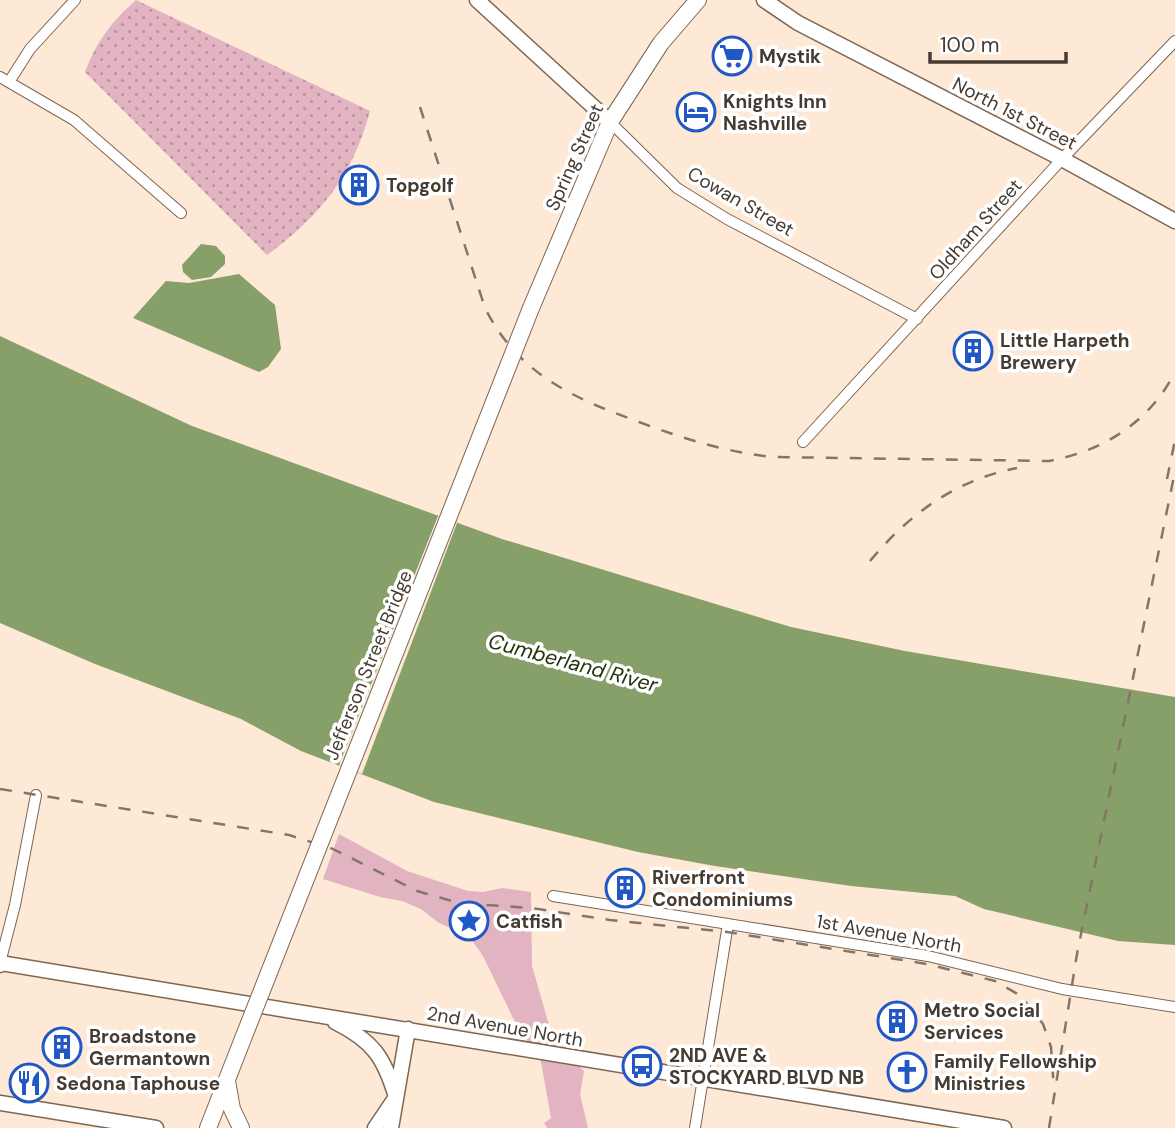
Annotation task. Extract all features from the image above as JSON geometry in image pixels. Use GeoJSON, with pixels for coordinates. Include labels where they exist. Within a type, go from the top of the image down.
{"type":"FeatureCollection","features":[{"type":"Feature","properties":{"kind":"main road","name":"Spring Street"},"geometry":{"type":"LineString","coordinates":[[531,308],[610,122],[661,43],[698,0]]}},
{"type":"Feature","properties":{"kind":"main road","name":"Jefferson Street Bridge"},"geometry":{"type":"LineString","coordinates":[[208,1128],[531,308]]}},
{"type":"Feature","properties":{"kind":"main road"},"geometry":{"type":"LineString","coordinates":[[227,1081],[232,1109],[241,1128]]}},
{"type":"Feature","properties":{"kind":"street"},"geometry":{"type":"LineString","coordinates":[[75,0],[5,79],[74,120],[181,213]]}},
{"type":"Feature","properties":{"kind":"street","name":"Cowan Street"},"geometry":{"type":"LineString","coordinates":[[477,0],[610,122],[677,188],[727,219],[917,319]]}},
{"type":"Feature","properties":{"kind":"street","name":"North 1st Street"},"geometry":{"type":"LineString","coordinates":[[764,0],[798,23],[1175,220]]}},
{"type":"Feature","properties":{"kind":"street","name":"Oldham Street"},"geometry":{"type":"LineString","coordinates":[[803,442],[1062,159],[1175,41]]}},
{"type":"Feature","properties":{"kind":"street"},"geometry":{"type":"LineString","coordinates":[[0,963],[15,905],[36,795]]}},
{"type":"Feature","properties":{"kind":"street","name":"1st Avenue North"},"geometry":{"type":"LineString","coordinates":[[553,896],[928,956],[1062,989],[1175,1007]]}},
{"type":"Feature","properties":{"kind":"street"},"geometry":{"type":"LineString","coordinates":[[695,1128],[728,924]]}},
{"type":"Feature","properties":{"kind":"street","name":"2nd Avenue North"},"geometry":{"type":"LineString","coordinates":[[0,963],[1004,1128]]}},
{"type":"Feature","properties":{"kind":"street"},"geometry":{"type":"LineString","coordinates":[[321,1015],[364,1038],[377,1051],[396,1097]]}},
{"type":"Feature","properties":{"kind":"street"},"geometry":{"type":"LineString","coordinates":[[391,1128],[408,1029]]}},
{"type":"Feature","properties":{"kind":"street"},"geometry":{"type":"LineString","coordinates":[[375,1128],[396,1097]]}},
{"type":"Feature","properties":{"kind":"street"},"geometry":{"type":"LineString","coordinates":[[0,1103],[156,1128]]}},
{"type":"Feature","properties":{"kind":"shaded area","name":"Topgolf"},"geometry":{"type":"Polygon","coordinates":[[[136,0],[370,111],[354,155],[332,192],[303,225],[267,255],[85,72],[106,33],[136,0]]]}},
{"type":"Feature","properties":{"kind":"shaded area"},"geometry":{"type":"Polygon","coordinates":[[[339,834],[407,871],[468,891],[483,892],[502,888],[531,892],[532,966],[553,1039],[584,1071],[580,1094],[588,1128],[547,1128],[544,1123],[551,1118],[541,1062],[513,1018],[483,956],[469,936],[439,923],[421,909],[402,901],[323,879],[339,834]]]}},
{"type":"Feature","properties":{"kind":"water"},"geometry":{"type":"Polygon","coordinates":[[[201,244],[216,246],[225,256],[225,264],[211,277],[192,280],[183,272],[182,265],[201,244]]]}},
{"type":"Feature","properties":{"kind":"water"},"geometry":{"type":"Polygon","coordinates":[[[239,274],[275,305],[281,349],[268,367],[259,372],[133,318],[166,281],[189,283],[239,274]]]}},
{"type":"Feature","properties":{"kind":"water","name":"Cumberland River"},"geometry":{"type":"Polygon","coordinates":[[[0,336],[192,426],[502,539],[791,627],[905,651],[1175,697],[1175,945],[1118,941],[984,909],[955,896],[851,886],[638,852],[434,802],[301,751],[241,719],[95,664],[0,623],[0,336]]]}},
{"type":"Feature","properties":{"kind":"pier"},"geometry":{"type":"Polygon","coordinates":[[[438,516],[457,523],[362,774],[339,765],[438,516]]]}},
{"type":"Feature","properties":{"kind":"railway"},"geometry":{"type":"LineString","coordinates":[[420,107],[485,308],[498,331],[531,367],[550,381],[592,403],[656,428],[722,448],[773,457],[1049,461],[1088,450],[1123,432],[1152,406],[1175,372]]}},
{"type":"Feature","properties":{"kind":"railway"},"geometry":{"type":"LineString","coordinates":[[1167,479],[1175,440]]}},
{"type":"Feature","properties":{"kind":"railway"},"geometry":{"type":"LineString","coordinates":[[870,561],[901,528],[936,501],[974,481],[1017,468]]}},
{"type":"Feature","properties":{"kind":"railway"},"geometry":{"type":"LineString","coordinates":[[1049,1128],[1077,954],[1175,471]]}},
{"type":"Feature","properties":{"kind":"railway"},"geometry":{"type":"LineString","coordinates":[[0,789],[289,835],[333,849],[417,891],[459,903],[531,908],[610,920],[727,932],[927,964],[995,981],[1021,996],[1043,1024],[1051,1047],[1054,1090]]}},
{"type":"Feature","properties":{"kind":"place","name":"Mystik"},"geometry":{"type":"Point","coordinates":[732,56]}},
{"type":"Feature","properties":{"kind":"place","name":"Knights Inn Nashville"},"geometry":{"type":"Point","coordinates":[696,112]}},
{"type":"Feature","properties":{"kind":"place","name":"Topgolf"},"geometry":{"type":"Point","coordinates":[359,185]}},
{"type":"Feature","properties":{"kind":"place","name":"Little Harpeth Brewery"},"geometry":{"type":"Point","coordinates":[973,351]}},
{"type":"Feature","properties":{"kind":"place","name":"Riverfront Condominiums"},"geometry":{"type":"Point","coordinates":[625,888]}},
{"type":"Feature","properties":{"kind":"place","name":"Catfish"},"geometry":{"type":"Point","coordinates":[469,921]}},
{"type":"Feature","properties":{"kind":"place","name":"Metro Social Services"},"geometry":{"type":"Point","coordinates":[897,1021]}},
{"type":"Feature","properties":{"kind":"place","name":"Broadstone Germantown"},"geometry":{"type":"Point","coordinates":[62,1047]}},
{"type":"Feature","properties":{"kind":"place","name":"2ND AVE & STOCKYARD BLVD NB"},"geometry":{"type":"Point","coordinates":[642,1066]}},
{"type":"Feature","properties":{"kind":"place","name":"Family Fellowship Ministries"},"geometry":{"type":"Point","coordinates":[907,1072]}},
{"type":"Feature","properties":{"kind":"place","name":"Sedona Taphouse"},"geometry":{"type":"Point","coordinates":[29,1083]}}]}
